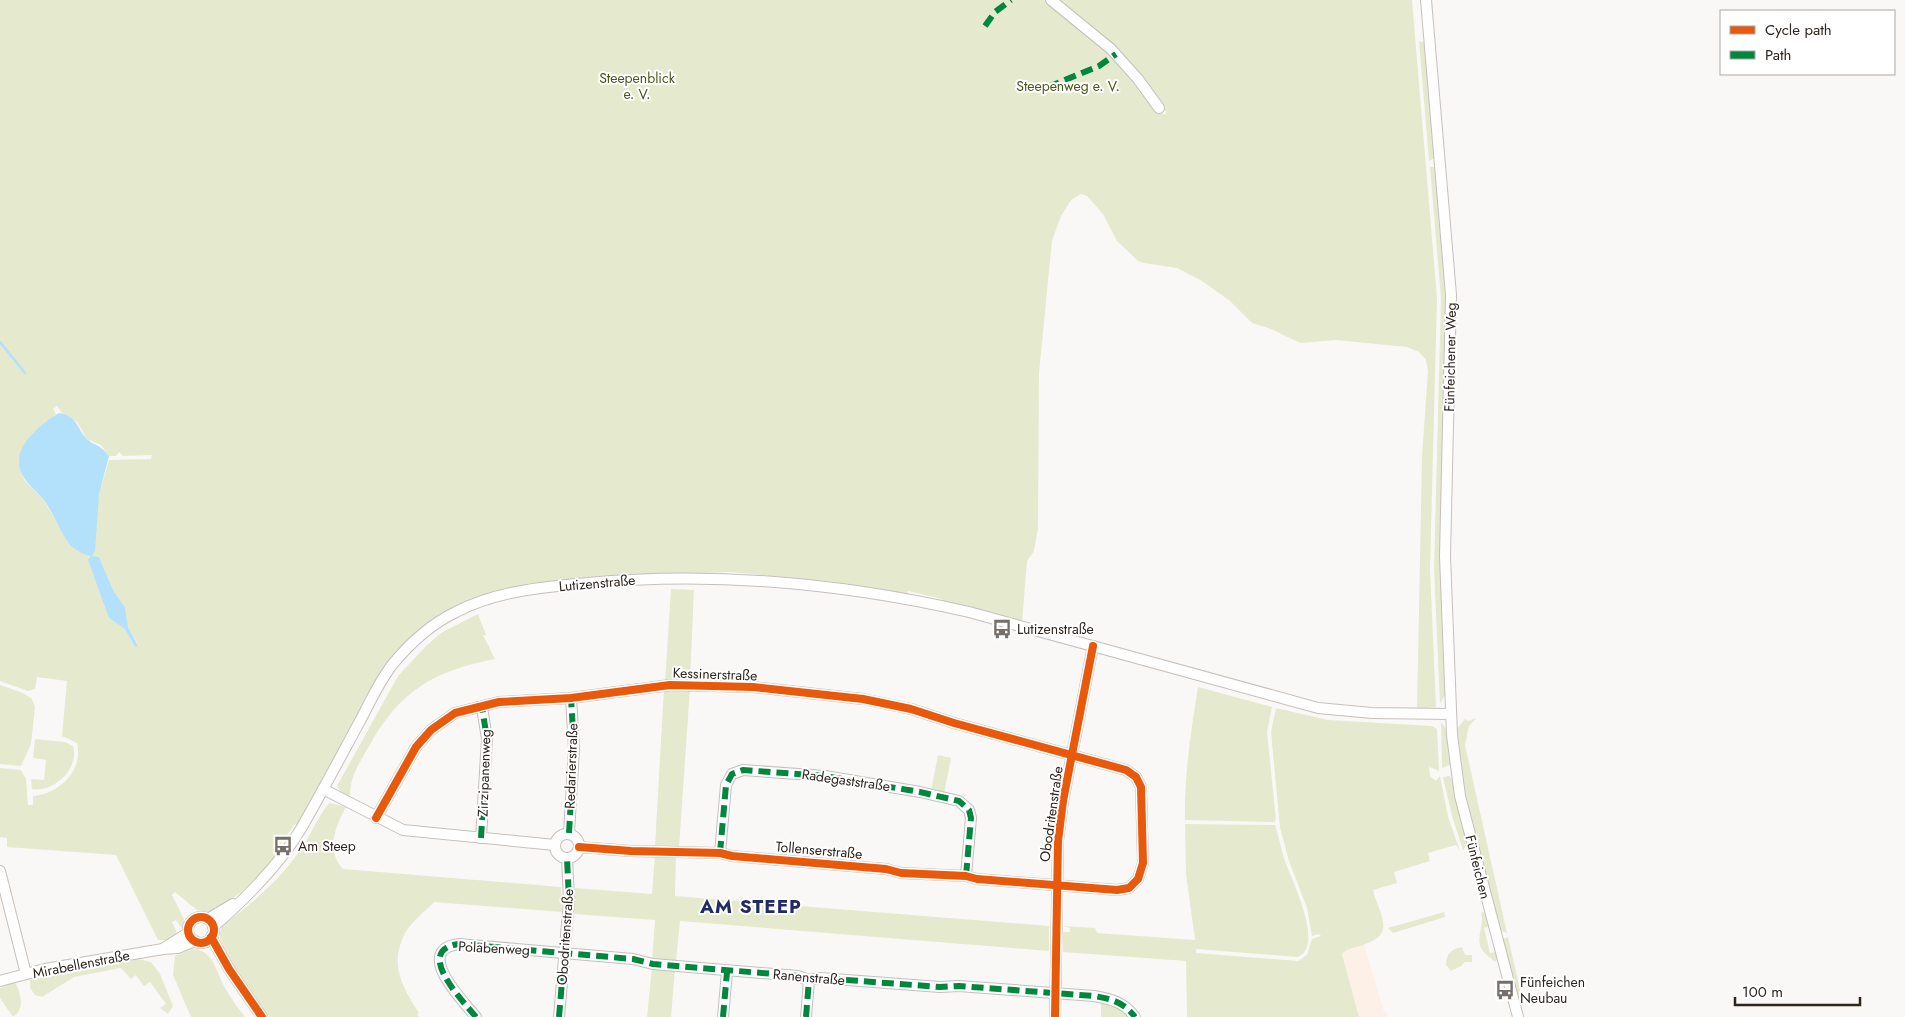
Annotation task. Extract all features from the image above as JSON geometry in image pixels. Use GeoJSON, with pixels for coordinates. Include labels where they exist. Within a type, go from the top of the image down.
{"type":"FeatureCollection","features":[{"type":"Feature","properties":{"kind":"street"},"geometry":{"type":"LineString","coordinates":[[1051,0],[1111,49],[1138,79],[1159,108]]}},
{"type":"Feature","properties":{"kind":"street","name":"Fünfeichener Weg"},"geometry":{"type":"LineString","coordinates":[[1426,0],[1451,295],[1445,556],[1451,714]]}},
{"type":"Feature","properties":{"kind":"street","name":"Lutizenstraße"},"geometry":{"type":"LineString","coordinates":[[203,933],[230,913],[284,853],[301,829],[377,689],[406,649],[421,635],[456,612],[495,597],[516,592],[568,585],[657,578],[733,578],[805,583],[873,593],[940,606],[1318,708],[1372,713],[1451,714]]}},
{"type":"Feature","properties":{"kind":"street","name":"Obodritenstraße"},"geometry":{"type":"LineString","coordinates":[[1055,1017],[1056,885],[1060,823],[1092,646]]}},
{"type":"Feature","properties":{"kind":"street","name":"Kessinerstraße"},"geometry":{"type":"LineString","coordinates":[[376,818],[405,763],[424,738],[454,713],[499,702],[571,698],[670,685],[753,687],[834,695],[911,709],[928,716],[1126,770],[1139,782],[1142,793],[1142,870],[1133,884],[1123,890],[1056,885]]}},
{"type":"Feature","properties":{"kind":"street","name":"Redarierstraße"},"geometry":{"type":"LineString","coordinates":[[569,834],[574,748],[571,698]]}},
{"type":"Feature","properties":{"kind":"street","name":"Zirzipanenweg"},"geometry":{"type":"LineString","coordinates":[[481,838],[487,739],[482,707]]}},
{"type":"Feature","properties":{"kind":"street","name":"Fünfeichen"},"geometry":{"type":"LineString","coordinates":[[1451,714],[1460,796],[1518,1017]]}},
{"type":"Feature","properties":{"kind":"street","name":"Radegaststraße"},"geometry":{"type":"LineString","coordinates":[[720,853],[726,785],[732,774],[743,770],[825,776],[920,792],[963,803],[969,810],[971,818],[966,876]]}},
{"type":"Feature","properties":{"kind":"street"},"geometry":{"type":"LineString","coordinates":[[323,789],[376,818],[409,832],[555,845]]}},
{"type":"Feature","properties":{"kind":"street"},"geometry":{"type":"LineString","coordinates":[[569,834],[576,837],[579,847],[574,856],[567,858],[557,852],[555,845],[558,837],[569,834]]}},
{"type":"Feature","properties":{"kind":"street","name":"Tollenserstraße"},"geometry":{"type":"LineString","coordinates":[[579,847],[631,851],[720,853],[732,856],[886,868],[901,872],[1056,885]]}},
{"type":"Feature","properties":{"kind":"street","name":"Obodritenstraße"},"geometry":{"type":"LineString","coordinates":[[559,1017],[569,900],[567,858]]}},
{"type":"Feature","properties":{"kind":"street"},"geometry":{"type":"LineString","coordinates":[[0,870],[26,974]]}},
{"type":"Feature","properties":{"kind":"street"},"geometry":{"type":"LineString","coordinates":[[203,933],[262,1017]]}},
{"type":"Feature","properties":{"kind":"street","name":"Mirabellenstraße"},"geometry":{"type":"LineString","coordinates":[[0,981],[26,974],[163,949],[203,933]]}},
{"type":"Feature","properties":{"kind":"street","name":"Polabenweg"},"geometry":{"type":"LineString","coordinates":[[476,1017],[442,972],[440,959],[447,948],[459,944],[564,953]]}},
{"type":"Feature","properties":{"kind":"street","name":"Ranenstraße"},"geometry":{"type":"LineString","coordinates":[[564,953],[633,959],[653,964],[727,972],[798,976],[808,980],[820,978],[1055,993],[1111,999],[1121,1003],[1135,1017]]}},
{"type":"Feature","properties":{"kind":"street"},"geometry":{"type":"LineString","coordinates":[[723,1017],[727,972]]}},
{"type":"Feature","properties":{"kind":"street"},"geometry":{"type":"LineString","coordinates":[[806,1017],[808,980]]}},
{"type":"Feature","properties":{"kind":"shaded area"},"geometry":{"type":"Polygon","coordinates":[[[1364,944],[1384,1012],[1387,1013],[1388,1017],[1359,1017],[1342,954],[1349,949],[1364,944]]]}},
{"type":"Feature","properties":{"kind":"green space"},"geometry":{"type":"Polygon","coordinates":[[[0,0],[1049,0],[1111,54],[1112,58],[1115,57],[1158,111],[1166,115],[1166,112],[1140,78],[1053,0],[1412,0],[1437,298],[1430,569],[1436,707],[1417,709],[1422,456],[1428,371],[1426,360],[1419,352],[1407,347],[1336,340],[1300,343],[1271,329],[1252,323],[1230,301],[1202,281],[1177,268],[1138,261],[1117,241],[1103,214],[1087,196],[1081,194],[1071,200],[1061,216],[1052,241],[1039,373],[1038,528],[1034,551],[1027,561],[1022,622],[941,602],[942,599],[908,591],[906,595],[835,582],[731,572],[604,577],[553,582],[492,593],[466,602],[439,615],[394,655],[374,684],[298,826],[295,824],[277,849],[280,852],[256,878],[230,901],[210,913],[197,910],[175,892],[172,895],[184,919],[183,930],[176,920],[172,922],[177,933],[168,940],[158,940],[116,855],[7,847],[7,838],[0,837],[0,768],[21,770],[26,779],[28,805],[33,805],[33,796],[52,791],[67,779],[77,762],[78,753],[77,743],[62,736],[67,681],[37,677],[35,689],[28,691],[0,681],[0,0]],[[57,406],[53,409],[56,414],[37,429],[19,462],[24,480],[43,499],[70,545],[96,514],[99,494],[109,460],[151,459],[152,455],[123,456],[119,452],[116,456],[109,456],[101,445],[87,439],[77,422],[62,413],[57,406]],[[99,557],[103,597],[109,618],[125,629],[135,647],[138,645],[128,627],[125,607],[114,592],[99,557]]]}},
{"type":"Feature","properties":{"kind":"green space"},"geometry":{"type":"Polygon","coordinates":[[[1419,41],[1426,43],[1435,158],[1429,161],[1419,41]]]}},
{"type":"Feature","properties":{"kind":"green space"},"geometry":{"type":"Polygon","coordinates":[[[1430,167],[1436,167],[1448,319],[1440,556],[1446,693],[1440,704],[1434,569],[1441,299],[1430,167]]]}},
{"type":"Feature","properties":{"kind":"green space"},"geometry":{"type":"Polygon","coordinates":[[[671,589],[694,590],[690,681],[665,682],[671,589]]]}},
{"type":"Feature","properties":{"kind":"green space"},"geometry":{"type":"Polygon","coordinates":[[[478,614],[486,635],[483,635],[495,659],[453,670],[436,677],[405,698],[380,728],[361,760],[353,777],[350,797],[340,791],[337,786],[398,676],[441,633],[478,614]]]}},
{"type":"Feature","properties":{"kind":"green space"},"geometry":{"type":"Polygon","coordinates":[[[0,685],[23,693],[32,699],[35,707],[31,744],[21,766],[0,764],[0,685]]]}},
{"type":"Feature","properties":{"kind":"green space"},"geometry":{"type":"Polygon","coordinates":[[[1198,687],[1272,707],[1267,732],[1276,820],[1274,822],[1185,820],[1187,770],[1198,687]]]}},
{"type":"Feature","properties":{"kind":"green space"},"geometry":{"type":"Polygon","coordinates":[[[664,688],[690,688],[679,848],[655,846],[664,688]]]}},
{"type":"Feature","properties":{"kind":"green space"},"geometry":{"type":"Polygon","coordinates":[[[1276,708],[1328,720],[1432,726],[1437,729],[1439,771],[1429,767],[1430,776],[1436,781],[1440,776],[1448,817],[1460,851],[1456,845],[1428,853],[1430,861],[1394,872],[1397,883],[1373,890],[1382,918],[1382,931],[1379,937],[1372,942],[1350,949],[1342,954],[1359,1017],[1187,1017],[1186,961],[1063,952],[1063,932],[1070,932],[1070,928],[1063,926],[1095,928],[1097,933],[1195,940],[1186,874],[1185,824],[1275,825],[1285,861],[1299,896],[1308,927],[1308,941],[1305,951],[1297,957],[1196,949],[1196,953],[1298,961],[1307,955],[1312,939],[1321,936],[1319,934],[1312,936],[1307,908],[1289,861],[1280,828],[1271,732],[1276,708]]]}},
{"type":"Feature","properties":{"kind":"green space"},"geometry":{"type":"Polygon","coordinates":[[[1476,718],[1469,726],[1465,745],[1507,933],[1499,930],[1464,795],[1456,730],[1465,719],[1468,721],[1476,718]]]}},
{"type":"Feature","properties":{"kind":"green space"},"geometry":{"type":"Polygon","coordinates":[[[1441,722],[1448,732],[1450,765],[1442,768],[1441,722]]]}},
{"type":"Feature","properties":{"kind":"green space"},"geometry":{"type":"Polygon","coordinates":[[[35,739],[65,742],[73,746],[74,754],[73,763],[63,777],[49,787],[40,789],[32,789],[31,779],[44,780],[46,760],[33,758],[35,739]]]}},
{"type":"Feature","properties":{"kind":"green space"},"geometry":{"type":"Polygon","coordinates":[[[938,755],[951,758],[944,794],[931,791],[938,755]]]}},
{"type":"Feature","properties":{"kind":"green space"},"geometry":{"type":"Polygon","coordinates":[[[1449,776],[1452,778],[1468,844],[1463,850],[1452,816],[1443,777],[1449,776]]]}},
{"type":"Feature","properties":{"kind":"green space"},"geometry":{"type":"Polygon","coordinates":[[[329,803],[346,807],[338,823],[334,839],[335,855],[343,869],[561,887],[562,912],[434,902],[405,933],[398,955],[398,965],[403,984],[419,1013],[417,1014],[419,1017],[268,1017],[231,966],[221,947],[223,945],[220,938],[221,931],[223,925],[246,907],[286,869],[303,846],[329,803]]]}},
{"type":"Feature","properties":{"kind":"green space"},"geometry":{"type":"Polygon","coordinates":[[[655,853],[676,854],[675,896],[1049,926],[1049,951],[680,921],[676,962],[652,960],[655,920],[574,914],[575,888],[652,894],[655,853]]]}},
{"type":"Feature","properties":{"kind":"green space"},"geometry":{"type":"Polygon","coordinates":[[[1444,912],[1445,917],[1393,933],[1388,928],[1444,912]]]}},
{"type":"Feature","properties":{"kind":"green space"},"geometry":{"type":"Polygon","coordinates":[[[1481,913],[1486,913],[1489,926],[1484,928],[1490,953],[1496,952],[1497,959],[1495,962],[1484,953],[1479,942],[1482,923],[1481,913]]]}},
{"type":"Feature","properties":{"kind":"green space"},"geometry":{"type":"Polygon","coordinates":[[[1508,937],[1526,1016],[1522,1003],[1519,1003],[1502,940],[1508,937]]]}},
{"type":"Feature","properties":{"kind":"green space"},"geometry":{"type":"Polygon","coordinates":[[[1462,947],[1465,955],[1472,955],[1472,962],[1465,962],[1451,971],[1446,965],[1448,955],[1455,949],[1462,947]]]}},
{"type":"Feature","properties":{"kind":"green space"},"geometry":{"type":"Polygon","coordinates":[[[192,949],[199,950],[210,957],[225,988],[245,1017],[191,1017],[173,975],[175,956],[192,949]]]}},
{"type":"Feature","properties":{"kind":"green space"},"geometry":{"type":"Polygon","coordinates":[[[138,959],[151,962],[160,974],[173,1006],[168,1014],[160,1008],[166,1004],[150,982],[144,986],[136,975],[131,979],[121,968],[74,977],[42,997],[35,995],[30,988],[30,980],[34,977],[138,959]]]}},
{"type":"Feature","properties":{"kind":"green space"},"geometry":{"type":"Polygon","coordinates":[[[652,967],[675,968],[671,1017],[647,1017],[652,967]]]}},
{"type":"Feature","properties":{"kind":"green space"},"geometry":{"type":"Polygon","coordinates":[[[14,983],[18,988],[21,1006],[13,1017],[0,998],[0,988],[14,983]]]}},
{"type":"Feature","properties":{"kind":"green space"},"geometry":{"type":"Polygon","coordinates":[[[1101,1001],[1112,1003],[1132,1017],[1101,1017],[1101,1001]]]}},
{"type":"Feature","properties":{"kind":"water"},"geometry":{"type":"Polygon","coordinates":[[[59,413],[74,420],[87,439],[103,449],[109,456],[99,494],[95,551],[92,556],[99,557],[114,592],[125,607],[128,627],[138,646],[135,647],[125,629],[109,618],[88,560],[91,556],[71,546],[47,504],[21,473],[20,454],[27,440],[46,421],[59,413]]]}},
{"type":"Feature","properties":{"kind":"waterway"},"geometry":{"type":"LineString","coordinates":[[0,342],[25,373]]}},
{"type":"Feature","properties":{"kind":"marked path"},"geometry":{"type":"LineString","coordinates":[[985,26],[995,12],[1011,0]]}},
{"type":"Feature","properties":{"kind":"marked path"},"geometry":{"type":"LineString","coordinates":[[1048,87],[1099,66],[1116,54]]}},
{"type":"Feature","properties":{"kind":"marked path"},"geometry":{"type":"LineString","coordinates":[[569,833],[574,748],[571,698]]}},
{"type":"Feature","properties":{"kind":"marked path"},"geometry":{"type":"LineString","coordinates":[[481,838],[487,739],[482,707]]}},
{"type":"Feature","properties":{"kind":"marked path"},"geometry":{"type":"LineString","coordinates":[[720,853],[726,785],[732,774],[743,770],[825,776],[920,792],[959,801],[969,810],[971,818],[966,876]]}},
{"type":"Feature","properties":{"kind":"marked path"},"geometry":{"type":"LineString","coordinates":[[559,1017],[569,900],[567,858]]}},
{"type":"Feature","properties":{"kind":"marked path"},"geometry":{"type":"LineString","coordinates":[[476,1017],[445,977],[440,956],[446,948],[459,944],[633,959],[653,964],[798,976],[809,980],[820,978],[1094,996],[1117,1002],[1135,1017]]}},
{"type":"Feature","properties":{"kind":"marked path"},"geometry":{"type":"LineString","coordinates":[[723,1017],[727,972]]}},
{"type":"Feature","properties":{"kind":"marked path"},"geometry":{"type":"LineString","coordinates":[[806,1017],[809,980]]}},
{"type":"Feature","properties":{"kind":"cycle path"},"geometry":{"type":"LineString","coordinates":[[1055,1017],[1058,841],[1063,801],[1093,646]]}},
{"type":"Feature","properties":{"kind":"cycle path"},"geometry":{"type":"LineString","coordinates":[[376,818],[416,747],[431,730],[455,713],[499,702],[571,698],[670,685],[753,687],[863,699],[911,709],[954,723],[1126,770],[1136,777],[1141,787],[1143,863],[1138,879],[1129,888],[1117,890],[977,879],[966,876],[901,873],[886,869],[732,856],[720,853],[631,851],[579,847]]}},
{"type":"Feature","properties":{"kind":"cycle path"},"geometry":{"type":"LineString","coordinates":[[201,917],[210,921],[214,930],[210,939],[201,943],[192,939],[188,930],[192,921],[201,917]]}},
{"type":"Feature","properties":{"kind":"cycle path"},"geometry":{"type":"LineString","coordinates":[[211,937],[229,969],[262,1017]]}},
{"type":"Feature","properties":{"kind":"place","name":"Lutizenstraße"},"geometry":{"type":"Point","coordinates":[1002,629]}},
{"type":"Feature","properties":{"kind":"place","name":"Am Steep"},"geometry":{"type":"Point","coordinates":[283,846]}},
{"type":"Feature","properties":{"kind":"place","name":"Fünfeichen Neubau"},"geometry":{"type":"Point","coordinates":[1505,990]}},
{"type":"Feature","properties":{"kind":"district","name":"AM STEEP"},"geometry":{"type":"Point","coordinates":[751,906]}},
{"type":"Feature","properties":{"kind":"park label","name":"Steepenblick e. V."},"geometry":{"type":"Point","coordinates":[637,86]}},
{"type":"Feature","properties":{"kind":"park label","name":"Steepenweg e. V."},"geometry":{"type":"Point","coordinates":[1068,86]}}]}
